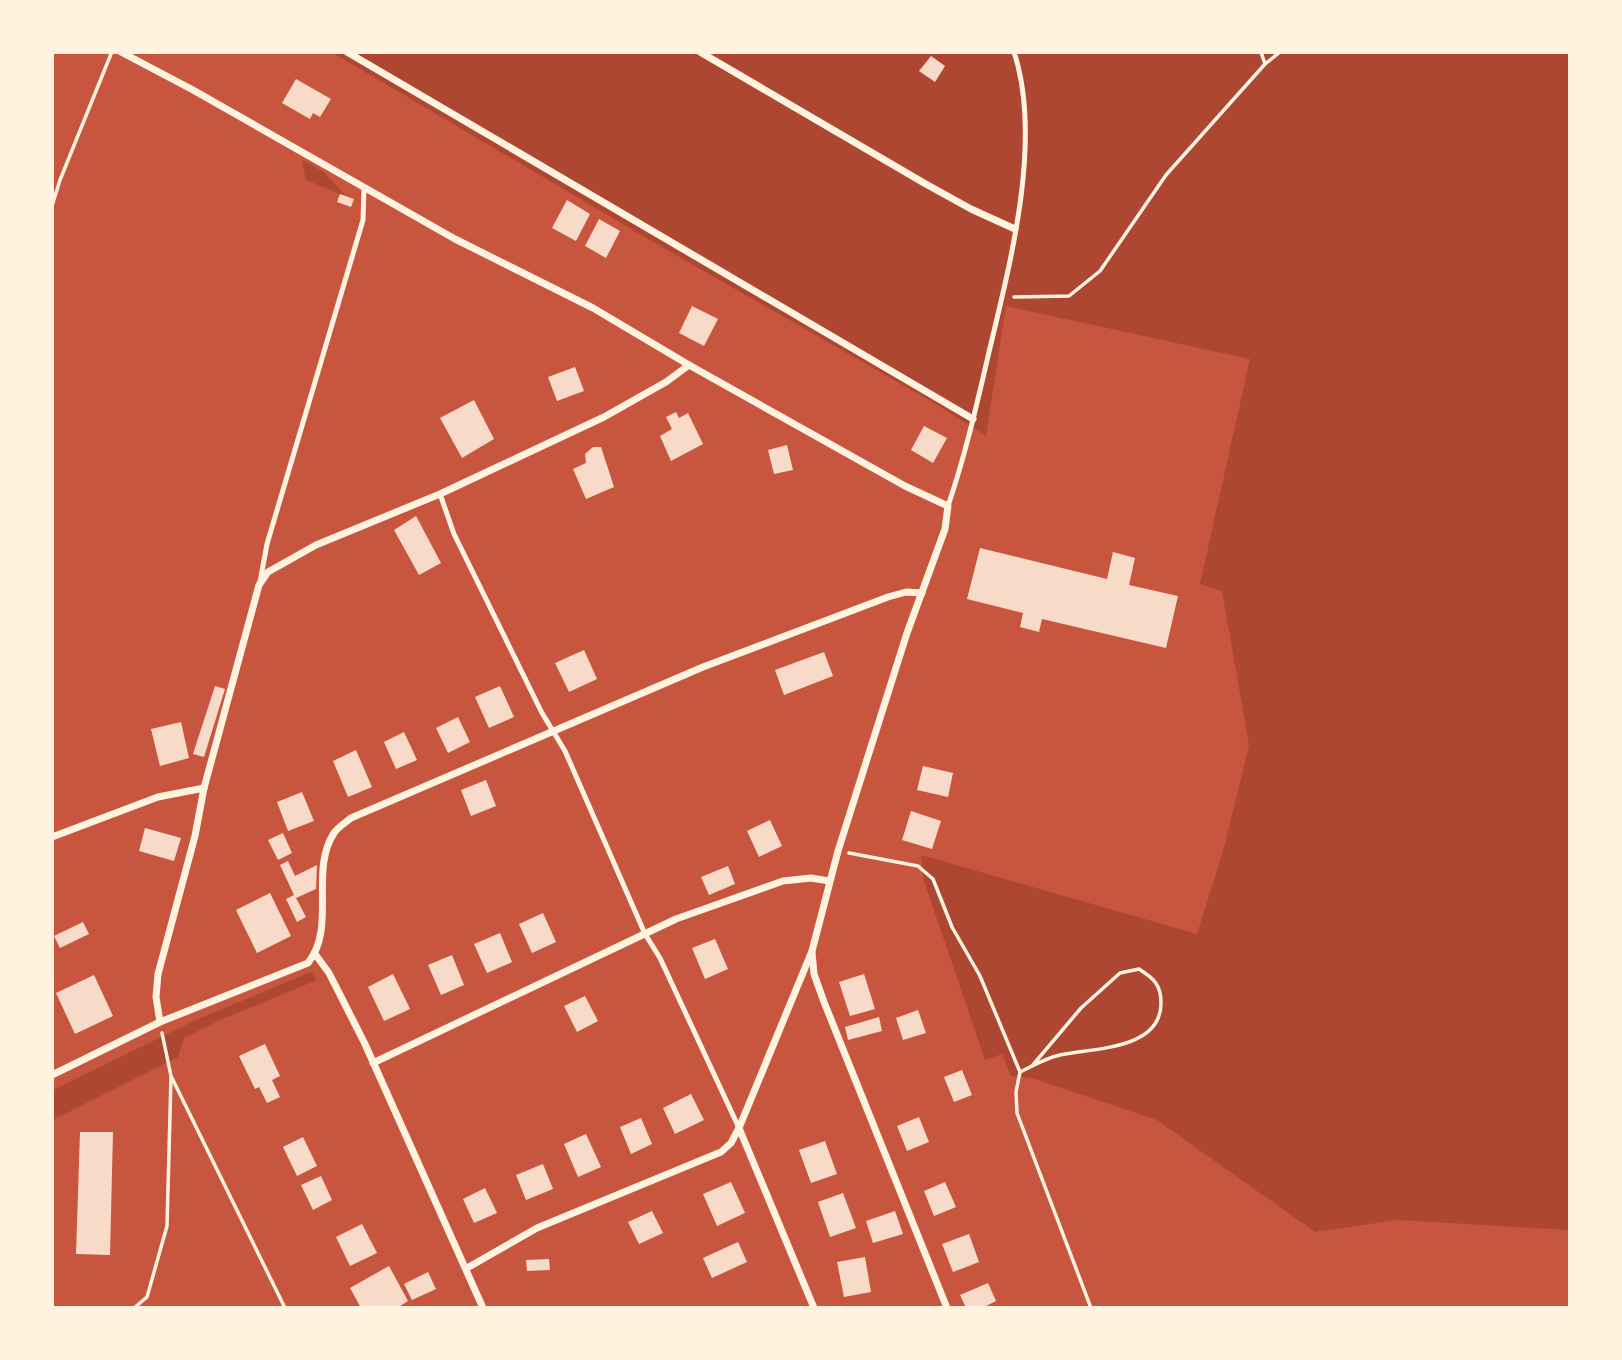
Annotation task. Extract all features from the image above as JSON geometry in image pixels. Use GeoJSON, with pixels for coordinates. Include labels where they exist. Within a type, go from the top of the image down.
{"type":"FeatureCollection","features":[{"type":"Feature","properties":{"kind":"street"},"geometry":{"type":"LineString","coordinates":[[121,52],[455,239],[593,308],[905,486],[948,506],[945,529],[906,633],[838,851],[812,951],[731,1143],[720,1152],[537,1228],[467,1268]]}},
{"type":"Feature","properties":{"kind":"street"},"geometry":{"type":"LineString","coordinates":[[347,52],[973,419]]}},
{"type":"Feature","properties":{"kind":"street"},"geometry":{"type":"LineString","coordinates":[[700,52],[924,183],[1015,229]]}},
{"type":"Feature","properties":{"kind":"street"},"geometry":{"type":"LineString","coordinates":[[160,1022],[156,997],[158,974],[195,836],[204,788],[259,585],[268,572],[316,545],[440,494],[604,417],[666,382],[689,365]]}},
{"type":"Feature","properties":{"kind":"street"},"geometry":{"type":"LineString","coordinates":[[52,1075],[160,1022],[309,963],[320,938],[327,848],[335,831],[351,818],[704,667],[864,606],[906,592],[922,593]]}},
{"type":"Feature","properties":{"kind":"street"},"geometry":{"type":"LineString","coordinates":[[52,837],[158,797],[204,788]]}},
{"type":"Feature","properties":{"kind":"street"},"geometry":{"type":"LineString","coordinates":[[373,1063],[676,919],[783,881],[811,878],[829,881]]}},
{"type":"Feature","properties":{"kind":"street"},"geometry":{"type":"LineString","coordinates":[[812,951],[814,974],[824,1002],[947,1307]]}},
{"type":"Feature","properties":{"kind":"street"},"geometry":{"type":"LineString","coordinates":[[315,954],[330,973],[373,1063],[483,1307]]}},
{"type":"Feature","properties":{"kind":"street"},"geometry":{"type":"LineString","coordinates":[[739,1128],[814,1307]]}},
{"type":"Feature","properties":{"kind":"lane"},"geometry":{"type":"LineString","coordinates":[[948,506],[973,419],[1015,229],[1027,124],[1022,83],[1014,52]]}},
{"type":"Feature","properties":{"kind":"lane"},"geometry":{"type":"LineString","coordinates":[[259,585],[267,544],[363,220],[364,187]]}},
{"type":"Feature","properties":{"kind":"lane"},"geometry":{"type":"LineString","coordinates":[[440,494],[454,534],[542,713],[565,751],[645,933],[660,958],[739,1128]]}},
{"type":"Feature","properties":{"kind":"path"},"geometry":{"type":"LineString","coordinates":[[52,206],[112,52]]}},
{"type":"Feature","properties":{"kind":"path"},"geometry":{"type":"LineString","coordinates":[[1261,52],[1265,64]]}},
{"type":"Feature","properties":{"kind":"path"},"geometry":{"type":"LineString","coordinates":[[1002,297],[1069,296],[1100,271],[1166,175],[1265,64],[1279,52]]}},
{"type":"Feature","properties":{"kind":"path"},"geometry":{"type":"LineString","coordinates":[[838,851],[918,866],[933,879],[952,927],[980,976],[1020,1072],[1016,1093],[1017,1112],[1091,1307]]}},
{"type":"Feature","properties":{"kind":"path"},"geometry":{"type":"LineString","coordinates":[[1020,1072],[1056,1055],[1129,1043],[1152,1029],[1161,1012],[1161,995],[1156,979],[1139,969],[1120,973],[1081,1008],[1032,1066]]}},
{"type":"Feature","properties":{"kind":"path"},"geometry":{"type":"LineString","coordinates":[[134,1307],[148,1297],[167,1226],[171,1076],[160,1022]]}},
{"type":"Feature","properties":{"kind":"path"},"geometry":{"type":"LineString","coordinates":[[171,1076],[285,1307]]}},
{"type":"Feature","properties":{"kind":"shaded area"},"geometry":{"type":"Polygon","coordinates":[[[333,53],[1569,53],[1569,1230],[1397,1220],[1315,1232],[1157,1120],[1032,1078],[1011,1076],[1002,1054],[985,1060],[923,878],[921,855],[1197,934],[1224,848],[1249,745],[1222,591],[1200,584],[1250,359],[1006,306],[986,436],[934,403],[643,236],[333,53]]]}},
{"type":"Feature","properties":{"kind":"shaded area"},"geometry":{"type":"Polygon","coordinates":[[[302,160],[324,172],[347,197],[306,180],[302,160]]]}},
{"type":"Feature","properties":{"kind":"shaded area"},"geometry":{"type":"Polygon","coordinates":[[[311,972],[317,980],[184,1038],[178,1057],[53,1120],[53,1090],[198,1019],[311,972]]]}},
{"type":"Feature","properties":{"kind":"building"},"geometry":{"type":"Polygon","coordinates":[[[931,56],[945,66],[935,82],[919,71],[931,56]]]}},
{"type":"Feature","properties":{"kind":"building"},"geometry":{"type":"Polygon","coordinates":[[[296,79],[331,99],[320,117],[313,113],[310,119],[282,103],[296,79]]]}},
{"type":"Feature","properties":{"kind":"building"},"geometry":{"type":"Polygon","coordinates":[[[340,194],[354,199],[351,207],[337,202],[340,194]]]}},
{"type":"Feature","properties":{"kind":"building"},"geometry":{"type":"Polygon","coordinates":[[[567,200],[590,214],[576,241],[552,228],[567,200]]]}},
{"type":"Feature","properties":{"kind":"building"},"geometry":{"type":"Polygon","coordinates":[[[599,219],[620,231],[606,258],[585,246],[599,219]]]}},
{"type":"Feature","properties":{"kind":"building"},"geometry":{"type":"Polygon","coordinates":[[[692,306],[718,319],[704,346],[679,333],[692,306]]]}},
{"type":"Feature","properties":{"kind":"building"},"geometry":{"type":"Polygon","coordinates":[[[575,367],[584,391],[557,401],[548,377],[575,367]]]}},
{"type":"Feature","properties":{"kind":"building"},"geometry":{"type":"Polygon","coordinates":[[[474,400],[494,439],[462,458],[440,418],[474,400]]]}},
{"type":"Feature","properties":{"kind":"building"},"geometry":{"type":"Polygon","coordinates":[[[676,412],[679,418],[688,413],[703,444],[671,461],[660,436],[672,429],[666,417],[676,412]]]}},
{"type":"Feature","properties":{"kind":"building"},"geometry":{"type":"Polygon","coordinates":[[[924,426],[947,438],[933,463],[911,450],[924,426]]]}},
{"type":"Feature","properties":{"kind":"building"},"geometry":{"type":"Polygon","coordinates":[[[787,445],[793,470],[774,474],[768,450],[787,445]]]}},
{"type":"Feature","properties":{"kind":"building"},"geometry":{"type":"Polygon","coordinates":[[[593,447],[601,447],[614,487],[586,499],[573,469],[586,463],[585,454],[593,447]]]}},
{"type":"Feature","properties":{"kind":"building"},"geometry":{"type":"Polygon","coordinates":[[[416,516],[441,563],[419,575],[394,530],[416,516]]]}},
{"type":"Feature","properties":{"kind":"building"},"geometry":{"type":"Polygon","coordinates":[[[980,548],[1107,579],[1113,552],[1135,558],[1129,585],[1178,596],[1166,648],[1042,619],[1039,632],[1020,627],[1023,613],[967,599],[980,548]]]}},
{"type":"Feature","properties":{"kind":"building"},"geometry":{"type":"Polygon","coordinates":[[[584,650],[597,679],[569,692],[555,663],[584,650]]]}},
{"type":"Feature","properties":{"kind":"building"},"geometry":{"type":"Polygon","coordinates":[[[824,652],[833,676],[784,695],[775,670],[824,652]]]}},
{"type":"Feature","properties":{"kind":"building"},"geometry":{"type":"Polygon","coordinates":[[[215,686],[225,689],[204,757],[193,754],[215,686]]]}},
{"type":"Feature","properties":{"kind":"building"},"geometry":{"type":"Polygon","coordinates":[[[500,686],[514,717],[489,728],[475,697],[500,686]]]}},
{"type":"Feature","properties":{"kind":"building"},"geometry":{"type":"Polygon","coordinates":[[[458,717],[470,742],[448,753],[436,728],[458,717]]]}},
{"type":"Feature","properties":{"kind":"building"},"geometry":{"type":"Polygon","coordinates":[[[181,722],[189,758],[160,766],[151,729],[181,722]]]}},
{"type":"Feature","properties":{"kind":"building"},"geometry":{"type":"Polygon","coordinates":[[[404,732],[417,760],[396,769],[384,742],[404,732]]]}},
{"type":"Feature","properties":{"kind":"building"},"geometry":{"type":"Polygon","coordinates":[[[356,750],[372,787],[348,797],[333,761],[356,750]]]}},
{"type":"Feature","properties":{"kind":"building"},"geometry":{"type":"Polygon","coordinates":[[[923,766],[953,773],[948,797],[917,790],[923,766]]]}},
{"type":"Feature","properties":{"kind":"building"},"geometry":{"type":"Polygon","coordinates":[[[486,780],[496,806],[471,816],[461,790],[486,780]]]}},
{"type":"Feature","properties":{"kind":"building"},"geometry":{"type":"Polygon","coordinates":[[[302,792],[314,821],[288,831],[277,802],[302,792]]]}},
{"type":"Feature","properties":{"kind":"building"},"geometry":{"type":"Polygon","coordinates":[[[911,811],[941,821],[932,849],[902,840],[911,811]]]}},
{"type":"Feature","properties":{"kind":"building"},"geometry":{"type":"Polygon","coordinates":[[[770,820],[782,846],[759,857],[747,831],[770,820]]]}},
{"type":"Feature","properties":{"kind":"building"},"geometry":{"type":"Polygon","coordinates":[[[145,828],[181,838],[174,861],[139,851],[145,828]]]}},
{"type":"Feature","properties":{"kind":"building"},"geometry":{"type":"Polygon","coordinates":[[[283,833],[292,853],[278,860],[268,840],[283,833]]]}},
{"type":"Feature","properties":{"kind":"building"},"geometry":{"type":"Polygon","coordinates":[[[288,861],[295,876],[317,865],[316,889],[296,898],[306,917],[297,922],[286,899],[294,895],[280,865],[288,861]]]}},
{"type":"Feature","properties":{"kind":"building"},"geometry":{"type":"Polygon","coordinates":[[[728,866],[735,884],[709,895],[701,877],[728,866]]]}},
{"type":"Feature","properties":{"kind":"building"},"geometry":{"type":"Polygon","coordinates":[[[270,893],[291,936],[257,953],[236,910],[270,893]]]}},
{"type":"Feature","properties":{"kind":"building"},"geometry":{"type":"Polygon","coordinates":[[[543,913],[556,942],[532,953],[519,924],[543,913]]]}},
{"type":"Feature","properties":{"kind":"building"},"geometry":{"type":"Polygon","coordinates":[[[83,922],[89,934],[60,948],[54,936],[83,922]]]}},
{"type":"Feature","properties":{"kind":"building"},"geometry":{"type":"Polygon","coordinates":[[[500,933],[512,962],[487,973],[474,944],[500,933]]]}},
{"type":"Feature","properties":{"kind":"building"},"geometry":{"type":"Polygon","coordinates":[[[715,939],[728,969],[705,979],[692,948],[715,939]]]}},
{"type":"Feature","properties":{"kind":"building"},"geometry":{"type":"Polygon","coordinates":[[[452,955],[464,985],[441,995],[428,965],[452,955]]]}},
{"type":"Feature","properties":{"kind":"building"},"geometry":{"type":"Polygon","coordinates":[[[393,974],[410,1009],[384,1021],[368,987],[393,974]]]}},
{"type":"Feature","properties":{"kind":"building"},"geometry":{"type":"Polygon","coordinates":[[[864,974],[875,1009],[850,1016],[839,982],[864,974]]]}},
{"type":"Feature","properties":{"kind":"building"},"geometry":{"type":"Polygon","coordinates":[[[94,975],[113,1016],[75,1034],[56,993],[94,975]]]}},
{"type":"Feature","properties":{"kind":"building"},"geometry":{"type":"Polygon","coordinates":[[[585,996],[598,1021],[577,1032],[564,1006],[585,996]]]}},
{"type":"Feature","properties":{"kind":"building"},"geometry":{"type":"Polygon","coordinates":[[[918,1010],[926,1033],[903,1040],[896,1018],[918,1010]]]}},
{"type":"Feature","properties":{"kind":"building"},"geometry":{"type":"Polygon","coordinates":[[[879,1017],[882,1031],[848,1040],[845,1027],[879,1017]]]}},
{"type":"Feature","properties":{"kind":"building"},"geometry":{"type":"Polygon","coordinates":[[[265,1044],[280,1076],[272,1080],[280,1097],[267,1103],[259,1087],[255,1089],[239,1056],[265,1044]]]}},
{"type":"Feature","properties":{"kind":"building"},"geometry":{"type":"Polygon","coordinates":[[[962,1070],[972,1095],[954,1102],[944,1077],[962,1070]]]}},
{"type":"Feature","properties":{"kind":"building"},"geometry":{"type":"Polygon","coordinates":[[[691,1094],[704,1120],[675,1134],[663,1108],[691,1094]]]}},
{"type":"Feature","properties":{"kind":"building"},"geometry":{"type":"Polygon","coordinates":[[[919,1117],[929,1142],[907,1151],[897,1126],[919,1117]]]}},
{"type":"Feature","properties":{"kind":"building"},"geometry":{"type":"Polygon","coordinates":[[[641,1118],[652,1144],[631,1154],[620,1127],[641,1118]]]}},
{"type":"Feature","properties":{"kind":"building"},"geometry":{"type":"Polygon","coordinates":[[[80,1132],[113,1132],[110,1255],[76,1254],[80,1132]]]}},
{"type":"Feature","properties":{"kind":"building"},"geometry":{"type":"Polygon","coordinates":[[[586,1134],[601,1167],[578,1177],[564,1144],[586,1134]]]}},
{"type":"Feature","properties":{"kind":"building"},"geometry":{"type":"Polygon","coordinates":[[[303,1137],[317,1166],[297,1176],[283,1147],[303,1137]]]}},
{"type":"Feature","properties":{"kind":"building"},"geometry":{"type":"Polygon","coordinates":[[[825,1141],[837,1174],[811,1183],[799,1150],[825,1141]]]}},
{"type":"Feature","properties":{"kind":"building"},"geometry":{"type":"Polygon","coordinates":[[[543,1164],[553,1189],[526,1200],[516,1175],[543,1164]]]}},
{"type":"Feature","properties":{"kind":"building"},"geometry":{"type":"Polygon","coordinates":[[[321,1176],[332,1200],[313,1210],[301,1185],[321,1176]]]}},
{"type":"Feature","properties":{"kind":"building"},"geometry":{"type":"Polygon","coordinates":[[[731,1182],[745,1213],[717,1226],[703,1194],[731,1182]]]}},
{"type":"Feature","properties":{"kind":"building"},"geometry":{"type":"Polygon","coordinates":[[[945,1182],[956,1207],[934,1216],[924,1191],[945,1182]]]}},
{"type":"Feature","properties":{"kind":"building"},"geometry":{"type":"Polygon","coordinates":[[[485,1188],[497,1213],[474,1223],[463,1199],[485,1188]]]}},
{"type":"Feature","properties":{"kind":"building"},"geometry":{"type":"Polygon","coordinates":[[[843,1193],[856,1228],[830,1237],[818,1202],[843,1193]]]}},
{"type":"Feature","properties":{"kind":"building"},"geometry":{"type":"Polygon","coordinates":[[[652,1211],[663,1233],[639,1244],[628,1222],[652,1211]]]}},
{"type":"Feature","properties":{"kind":"building"},"geometry":{"type":"Polygon","coordinates":[[[895,1211],[903,1234],[873,1243],[866,1221],[895,1211]]]}},
{"type":"Feature","properties":{"kind":"building"},"geometry":{"type":"Polygon","coordinates":[[[362,1224],[377,1253],[350,1266],[336,1237],[362,1224]]]}},
{"type":"Feature","properties":{"kind":"building"},"geometry":{"type":"Polygon","coordinates":[[[969,1234],[979,1262],[953,1272],[942,1244],[969,1234]]]}},
{"type":"Feature","properties":{"kind":"building"},"geometry":{"type":"Polygon","coordinates":[[[738,1242],[747,1262],[712,1278],[703,1258],[738,1242]]]}},
{"type":"Feature","properties":{"kind":"building"},"geometry":{"type":"Polygon","coordinates":[[[865,1257],[871,1292],[844,1297],[837,1262],[865,1257]]]}},
{"type":"Feature","properties":{"kind":"building"},"geometry":{"type":"Polygon","coordinates":[[[549,1259],[550,1270],[527,1271],[526,1260],[549,1259]]]}},
{"type":"Feature","properties":{"kind":"building"},"geometry":{"type":"Polygon","coordinates":[[[389,1266],[408,1301],[397,1308],[361,1308],[350,1288],[389,1266]]]}},
{"type":"Feature","properties":{"kind":"building"},"geometry":{"type":"Polygon","coordinates":[[[428,1272],[436,1289],[412,1300],[404,1284],[428,1272]]]}},
{"type":"Feature","properties":{"kind":"building"},"geometry":{"type":"Polygon","coordinates":[[[988,1283],[996,1301],[982,1308],[966,1308],[960,1295],[988,1283]]]}}]}
